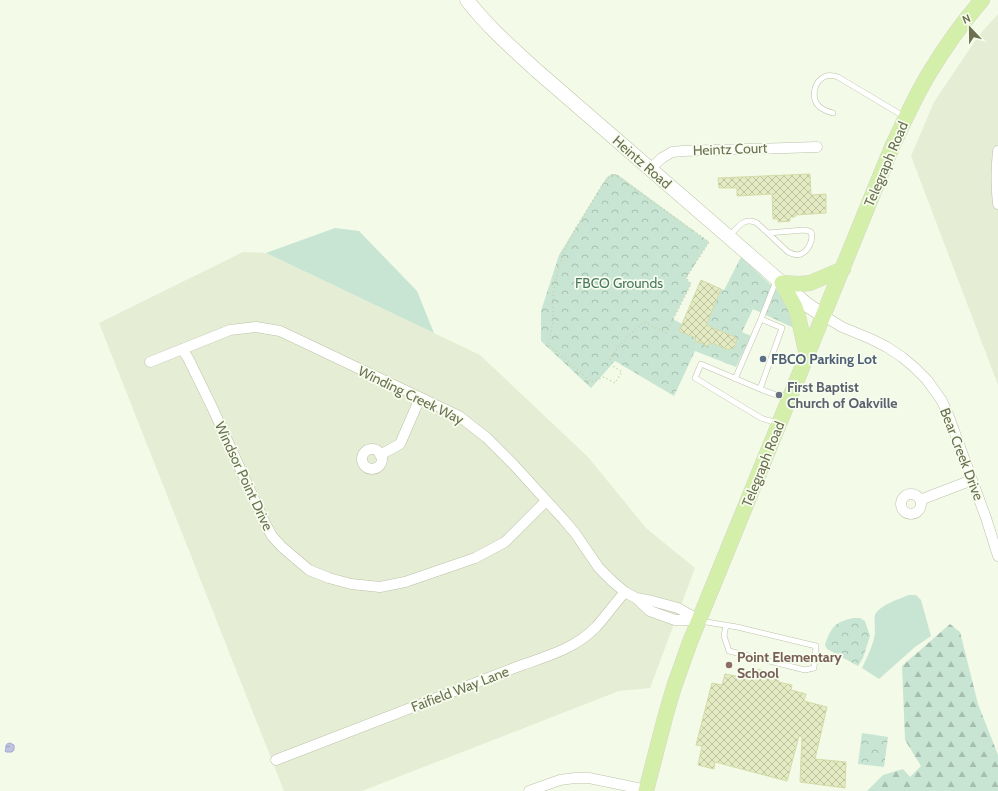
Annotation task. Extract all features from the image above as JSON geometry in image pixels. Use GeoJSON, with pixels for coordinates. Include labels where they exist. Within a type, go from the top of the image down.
{"type":"FeatureCollection","features":[{"type":"Feature","properties":{"kind":"main road","name":"Telegraph Road"},"geometry":{"type":"LineString","coordinates":[[647,790],[666,714],[688,648],[889,154],[930,72],[961,27],[982,0]]}},
{"type":"Feature","properties":{"kind":"main road"},"geometry":{"type":"LineString","coordinates":[[780,281],[800,284],[810,283],[843,269]]}},
{"type":"Feature","properties":{"kind":"main road"},"geometry":{"type":"LineString","coordinates":[[780,281],[795,307],[807,356]]}},
{"type":"Feature","properties":{"kind":"street","name":"Heintz Road"},"geometry":{"type":"LineString","coordinates":[[466,0],[480,17],[536,70],[806,304],[824,316]]}},
{"type":"Feature","properties":{"kind":"street","name":"Heintz Court"},"geometry":{"type":"LineString","coordinates":[[650,169],[662,158],[672,152],[677,151],[817,146]]}},
{"type":"Feature","properties":{"kind":"street"},"geometry":{"type":"LineString","coordinates":[[998,151],[996,183],[998,204]]}},
{"type":"Feature","properties":{"kind":"street","name":"Bear Creek Drive"},"geometry":{"type":"LineString","coordinates":[[824,316],[842,327],[887,347],[908,362],[927,380],[942,401],[947,412],[986,518],[998,556]]}},
{"type":"Feature","properties":{"kind":"street","name":"Winding Creek Way"},"geometry":{"type":"LineString","coordinates":[[150,362],[230,330],[256,327],[280,332],[459,416],[487,438],[513,464],[564,520],[599,568],[613,582],[625,592],[636,598],[678,608],[699,620]]}},
{"type":"Feature","properties":{"kind":"street","name":"Windsor Point Drive"},"geometry":{"type":"LineString","coordinates":[[182,349],[188,358],[272,536],[282,547],[309,570],[329,578],[351,584],[380,587],[406,582],[475,558],[505,542],[546,501]]}},
{"type":"Feature","properties":{"kind":"street"},"geometry":{"type":"LineString","coordinates":[[380,454],[400,444],[420,398]]}},
{"type":"Feature","properties":{"kind":"street"},"geometry":{"type":"LineString","coordinates":[[920,500],[972,480]]}},
{"type":"Feature","properties":{"kind":"street","name":"Faifield Way Lane"},"geometry":{"type":"LineString","coordinates":[[276,760],[560,651],[580,640],[596,628],[625,592]]}},
{"type":"Feature","properties":{"kind":"street"},"geometry":{"type":"LineString","coordinates":[[529,791],[560,780],[575,778],[589,778],[647,790]]}},
{"type":"Feature","properties":{"kind":"lane"},"geometry":{"type":"LineString","coordinates":[[833,113],[821,108],[815,101],[815,86],[826,76],[838,77],[906,118]]}},
{"type":"Feature","properties":{"kind":"lane"},"geometry":{"type":"LineString","coordinates":[[729,238],[742,224],[752,220],[792,254],[801,254],[804,252],[813,238],[811,232],[804,230],[768,233]]}},
{"type":"Feature","properties":{"kind":"lane"},"geometry":{"type":"LineString","coordinates":[[735,379],[761,319],[780,281]]}},
{"type":"Feature","properties":{"kind":"lane"},"geometry":{"type":"LineString","coordinates":[[760,389],[782,328],[761,319]]}},
{"type":"Feature","properties":{"kind":"lane"},"geometry":{"type":"LineString","coordinates":[[780,424],[761,418],[695,378],[701,364],[790,400]]}},
{"type":"Feature","properties":{"kind":"lane"},"geometry":{"type":"LineString","coordinates":[[699,620],[726,625],[816,646],[814,668],[805,670],[729,651],[724,636],[726,625]]}},
{"type":"Feature","properties":{"kind":"path"},"geometry":{"type":"LineString","coordinates":[[615,175],[709,242],[686,278],[691,284],[670,326],[666,333],[644,322],[633,331],[616,349],[610,359],[614,367],[622,372],[615,383],[604,376],[591,382],[548,344],[553,322],[553,293],[562,255],[576,228],[603,184],[610,176],[615,175]]}},
{"type":"Feature","properties":{"kind":"shaded area"},"geometry":{"type":"Polygon","coordinates":[[[998,14],[998,385],[911,156],[934,102],[979,35],[998,14]]]}},
{"type":"Feature","properties":{"kind":"shaded area"},"geometry":{"type":"Polygon","coordinates":[[[243,252],[266,253],[480,355],[588,457],[646,528],[695,568],[650,688],[619,691],[362,791],[284,791],[99,323],[243,252]]]}},
{"type":"Feature","properties":{"kind":"green space","name":"FBCO Grounds"},"geometry":{"type":"Polygon","coordinates":[[[612,174],[618,175],[709,242],[686,278],[691,284],[673,319],[682,324],[679,331],[696,338],[695,341],[708,346],[710,342],[733,349],[737,340],[734,339],[735,337],[706,325],[721,289],[724,290],[741,257],[786,299],[796,329],[753,309],[742,332],[751,336],[736,367],[695,351],[674,396],[615,361],[591,388],[541,341],[541,311],[559,255],[607,177],[612,174]]]}},
{"type":"Feature","properties":{"kind":"green space"},"geometry":{"type":"Polygon","coordinates":[[[335,228],[359,231],[417,291],[434,333],[266,253],[335,228]]]}},
{"type":"Feature","properties":{"kind":"green space"},"geometry":{"type":"Polygon","coordinates":[[[909,595],[916,595],[921,600],[931,636],[915,647],[879,679],[862,668],[874,638],[875,615],[880,608],[909,595]]]}},
{"type":"Feature","properties":{"kind":"green space"},"geometry":{"type":"Polygon","coordinates":[[[860,618],[865,621],[870,636],[863,658],[858,666],[827,649],[825,645],[834,626],[842,621],[860,618]]]}},
{"type":"Feature","properties":{"kind":"green space"},"geometry":{"type":"Polygon","coordinates":[[[950,624],[960,632],[978,704],[998,755],[998,791],[867,791],[883,775],[903,769],[910,777],[921,766],[905,740],[902,666],[950,624]]]}},
{"type":"Feature","properties":{"kind":"green space"},"geometry":{"type":"Polygon","coordinates":[[[862,733],[888,737],[884,767],[858,764],[862,733]]]}},
{"type":"Feature","properties":{"kind":"water"},"geometry":{"type":"Polygon","coordinates":[[[10,743],[14,745],[14,750],[12,752],[6,752],[6,745],[10,743]]]}},
{"type":"Feature","properties":{"kind":"building"},"geometry":{"type":"Polygon","coordinates":[[[810,174],[811,195],[826,194],[826,213],[795,215],[795,217],[790,217],[790,221],[778,222],[778,219],[773,219],[772,194],[737,196],[737,188],[719,188],[718,178],[810,174]]]}},
{"type":"Feature","properties":{"kind":"building"},"geometry":{"type":"Polygon","coordinates":[[[701,280],[721,289],[706,325],[735,337],[734,339],[737,340],[733,349],[730,348],[729,350],[710,342],[708,346],[695,341],[696,338],[679,331],[701,280]]]}},
{"type":"Feature","properties":{"kind":"building","name":"Point Elementary School"},"geometry":{"type":"Polygon","coordinates":[[[758,669],[780,675],[778,682],[792,685],[791,690],[806,694],[804,701],[827,707],[815,759],[846,762],[845,788],[800,782],[802,737],[799,736],[787,781],[715,762],[714,769],[698,765],[702,746],[696,745],[712,683],[722,685],[725,674],[741,677],[742,674],[755,676],[758,669]]]}},
{"type":"Feature","properties":{"kind":"place","name":"FBCO Parking Lot"},"geometry":{"type":"Point","coordinates":[763,359]}},
{"type":"Feature","properties":{"kind":"place","name":"First Baptist Church of Oakville"},"geometry":{"type":"Point","coordinates":[779,395]}},
{"type":"Feature","properties":{"kind":"place","name":"Point Elementary School"},"geometry":{"type":"Point","coordinates":[729,665]}}]}
